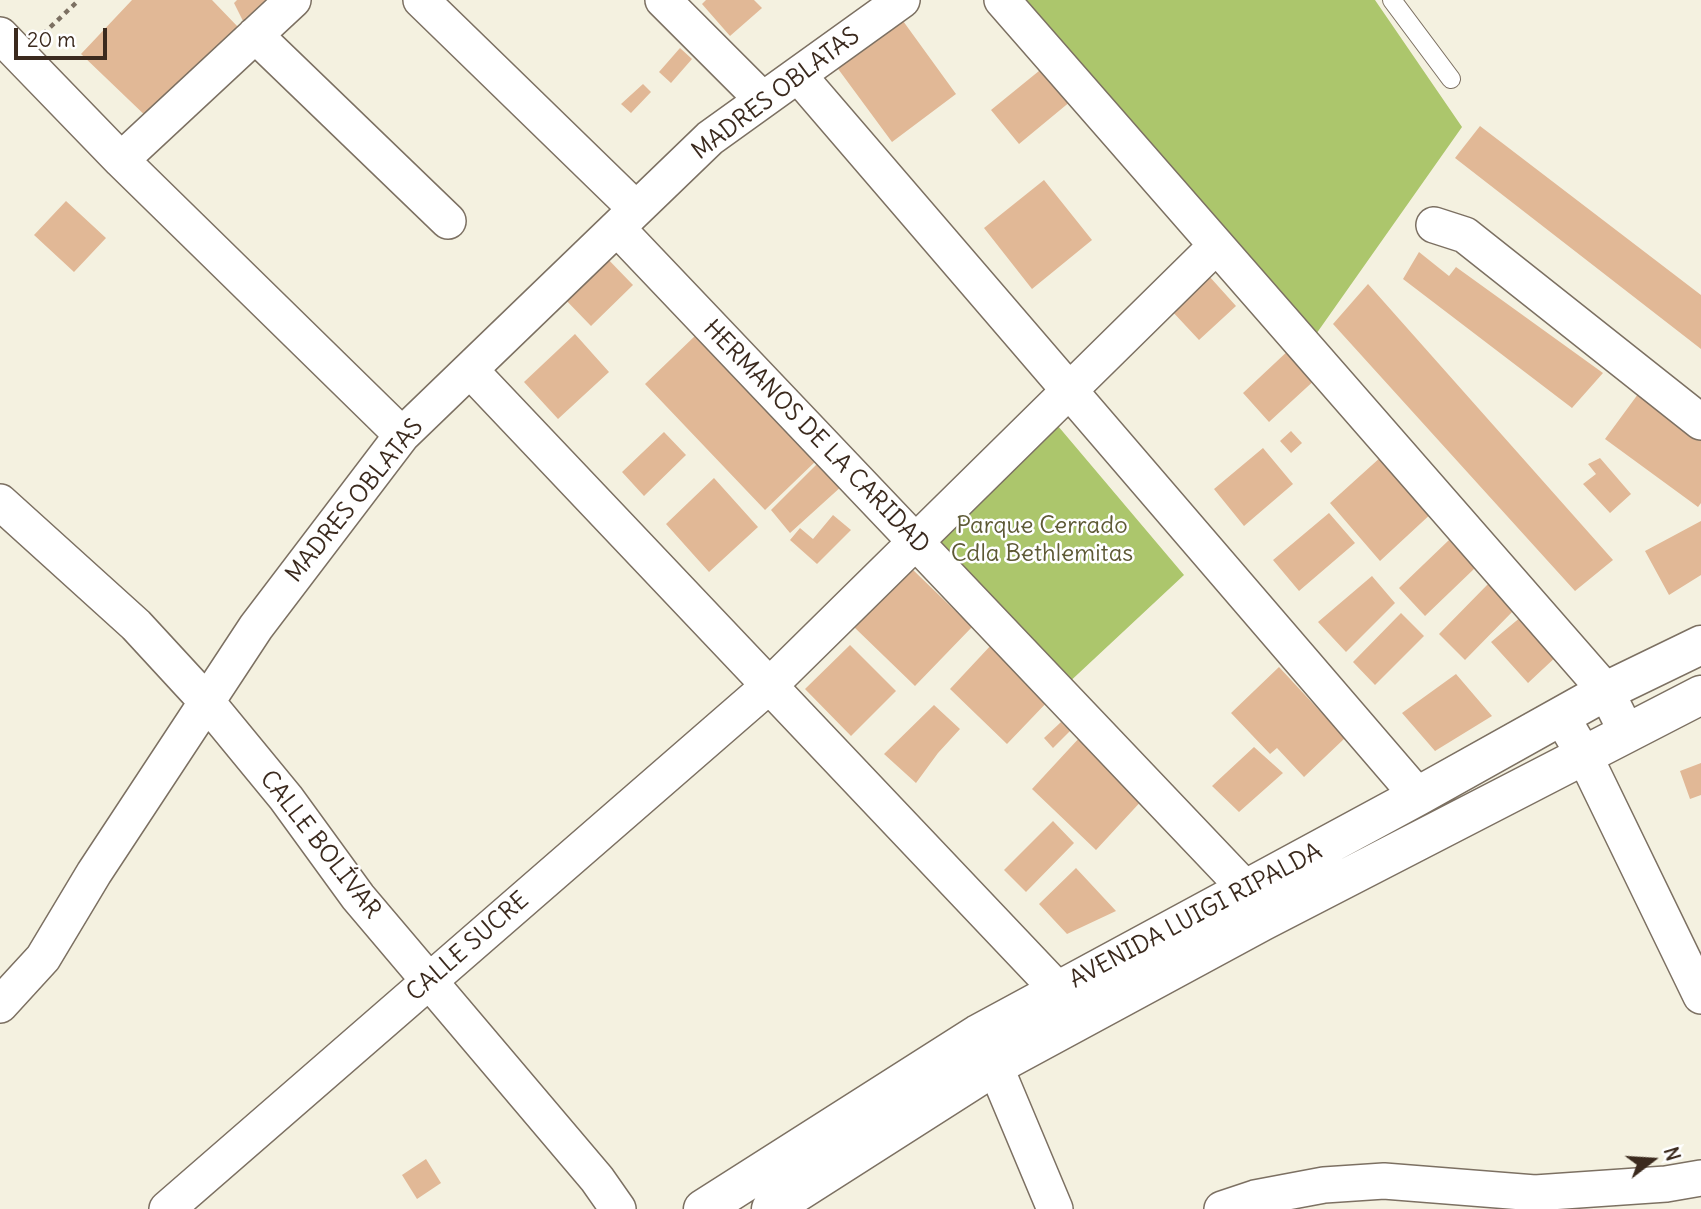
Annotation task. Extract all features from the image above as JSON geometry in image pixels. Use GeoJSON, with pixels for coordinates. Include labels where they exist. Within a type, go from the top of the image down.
{"type":"FeatureCollection","features":[{"type":"Feature","properties":{"kind":"street"},"geometry":{"type":"LineString","coordinates":[[121,160],[293,0]]}},
{"type":"Feature","properties":{"kind":"street","name":"HERMANOS DE LA CARIDAD"},"geometry":{"type":"LineString","coordinates":[[421,0],[627,218],[916,542],[1246,889]]}},
{"type":"Feature","properties":{"kind":"street"},"geometry":{"type":"LineString","coordinates":[[663,0],[763,100]]}},
{"type":"Feature","properties":{"kind":"street","name":"MADRES OBLATAS"},"geometry":{"type":"LineString","coordinates":[[0,1005],[43,958],[94,873],[256,626],[402,435],[710,138],[901,0]]}},
{"type":"Feature","properties":{"kind":"street"},"geometry":{"type":"LineString","coordinates":[[1002,0],[1606,691],[1627,733]]}},
{"type":"Feature","properties":{"kind":"street"},"geometry":{"type":"LineString","coordinates":[[256,35],[448,221]]}},
{"type":"Feature","properties":{"kind":"street"},"geometry":{"type":"LineString","coordinates":[[10,46],[121,160],[402,435]]}},
{"type":"Feature","properties":{"kind":"street"},"geometry":{"type":"LineString","coordinates":[[798,75],[1418,796]]}},
{"type":"Feature","properties":{"kind":"street"},"geometry":{"type":"LineString","coordinates":[[1434,225],[1465,235],[1701,422]]}},
{"type":"Feature","properties":{"kind":"street","name":"CALLE SUCRE"},"geometry":{"type":"LineString","coordinates":[[167,1209],[770,685],[1216,246]]}},
{"type":"Feature","properties":{"kind":"street"},"geometry":{"type":"LineString","coordinates":[[470,370],[770,685],[1067,1006]]}},
{"type":"Feature","properties":{"kind":"street","name":"CALLE BOLÍVAR"},"geometry":{"type":"LineString","coordinates":[[0,502],[136,625],[207,702],[286,798],[358,897],[597,1179],[618,1209]]}},
{"type":"Feature","properties":{"kind":"street","name":"AVENIDA LUIGI RIPALDA"},"geometry":{"type":"LineString","coordinates":[[771,1209],[995,1066],[1067,1006],[1246,889],[1606,691],[1701,645]]}},
{"type":"Feature","properties":{"kind":"street","name":"AVENIDA LUIGI RIPALDA"},"geometry":{"type":"LineString","coordinates":[[703,1209],[978,1034],[1067,1006],[1263,921],[1701,695]]}},
{"type":"Feature","properties":{"kind":"street"},"geometry":{"type":"LineString","coordinates":[[1561,716],[1584,755],[1701,996]]}},
{"type":"Feature","properties":{"kind":"street"},"geometry":{"type":"LineString","coordinates":[[995,1066],[1055,1209]]}},
{"type":"Feature","properties":{"kind":"street"},"geometry":{"type":"LineString","coordinates":[[1222,1209],[1255,1198],[1324,1185],[1384,1181],[1535,1194],[1666,1184],[1701,1178]]}},
{"type":"Feature","properties":{"kind":"lane"},"geometry":{"type":"LineString","coordinates":[[1392,0],[1451,79]]}},
{"type":"Feature","properties":{"kind":"path"},"geometry":{"type":"LineString","coordinates":[[10,46],[79,0]]}},
{"type":"Feature","properties":{"kind":"green space"},"geometry":{"type":"Polygon","coordinates":[[[1004,0],[1375,0],[1462,127],[1314,337],[1004,0]]]}},
{"type":"Feature","properties":{"kind":"green space","name":"Parque Cerrado Cdla Bethlemitas"},"geometry":{"type":"Polygon","coordinates":[[[1047,413],[1184,575],[1064,687],[921,536],[1047,413]]]}},
{"type":"Feature","properties":{"kind":"building"},"geometry":{"type":"Polygon","coordinates":[[[132,0],[212,0],[238,27],[152,122],[81,54],[132,0]]]}},
{"type":"Feature","properties":{"kind":"building"},"geometry":{"type":"Polygon","coordinates":[[[237,0],[272,0],[245,25],[234,3],[237,0]]]}},
{"type":"Feature","properties":{"kind":"building"},"geometry":{"type":"Polygon","coordinates":[[[706,0],[754,0],[762,8],[730,36],[702,4],[706,0]]]}},
{"type":"Feature","properties":{"kind":"building"},"geometry":{"type":"Polygon","coordinates":[[[898,14],[956,94],[892,142],[833,62],[898,14]]]}},
{"type":"Feature","properties":{"kind":"building"},"geometry":{"type":"Polygon","coordinates":[[[680,48],[692,59],[671,83],[659,72],[680,48]]]}},
{"type":"Feature","properties":{"kind":"building"},"geometry":{"type":"Polygon","coordinates":[[[1050,62],[1077,96],[1019,144],[991,110],[1050,62]]]}},
{"type":"Feature","properties":{"kind":"building"},"geometry":{"type":"Polygon","coordinates":[[[643,84],[651,92],[631,113],[621,104],[643,84]]]}},
{"type":"Feature","properties":{"kind":"building"},"geometry":{"type":"Polygon","coordinates":[[[1480,126],[1701,295],[1701,349],[1455,158],[1480,126]]]}},
{"type":"Feature","properties":{"kind":"building"},"geometry":{"type":"Polygon","coordinates":[[[1044,180],[1092,240],[1032,289],[984,228],[1044,180]]]}},
{"type":"Feature","properties":{"kind":"building"},"geometry":{"type":"Polygon","coordinates":[[[66,201],[106,238],[74,272],[34,235],[66,201]]]}},
{"type":"Feature","properties":{"kind":"building"},"geometry":{"type":"Polygon","coordinates":[[[1419,252],[1449,276],[1456,267],[1603,373],[1572,408],[1403,279],[1419,252]]]}},
{"type":"Feature","properties":{"kind":"building"},"geometry":{"type":"Polygon","coordinates":[[[602,253],[633,285],[591,326],[560,294],[602,253]]]}},
{"type":"Feature","properties":{"kind":"building"},"geometry":{"type":"Polygon","coordinates":[[[1209,276],[1236,306],[1199,340],[1171,310],[1209,276]]]}},
{"type":"Feature","properties":{"kind":"building"},"geometry":{"type":"Polygon","coordinates":[[[1368,284],[1613,560],[1575,591],[1333,324],[1368,284]]]}},
{"type":"Feature","properties":{"kind":"building"},"geometry":{"type":"Polygon","coordinates":[[[575,334],[609,372],[558,419],[524,382],[575,334]]]}},
{"type":"Feature","properties":{"kind":"building"},"geometry":{"type":"Polygon","coordinates":[[[697,334],[818,459],[765,510],[645,384],[697,334]]]}},
{"type":"Feature","properties":{"kind":"building"},"geometry":{"type":"Polygon","coordinates":[[[1291,348],[1318,377],[1269,422],[1243,393],[1291,348]]]}},
{"type":"Feature","properties":{"kind":"building"},"geometry":{"type":"Polygon","coordinates":[[[1641,390],[1701,440],[1701,503],[1698,507],[1605,439],[1641,390]]]}},
{"type":"Feature","properties":{"kind":"building"},"geometry":{"type":"Polygon","coordinates":[[[1291,431],[1302,443],[1291,453],[1280,441],[1291,431]]]}},
{"type":"Feature","properties":{"kind":"building"},"geometry":{"type":"Polygon","coordinates":[[[664,432],[686,455],[644,496],[622,472],[664,432]]]}},
{"type":"Feature","properties":{"kind":"building"},"geometry":{"type":"Polygon","coordinates":[[[1263,448],[1293,484],[1244,526],[1214,489],[1263,448]]]}},
{"type":"Feature","properties":{"kind":"building"},"geometry":{"type":"Polygon","coordinates":[[[1382,456],[1434,511],[1380,561],[1330,503],[1382,456]]]}},
{"type":"Feature","properties":{"kind":"building"},"geometry":{"type":"Polygon","coordinates":[[[1600,458],[1631,494],[1610,513],[1583,484],[1596,474],[1588,464],[1600,458]]]}},
{"type":"Feature","properties":{"kind":"building"},"geometry":{"type":"Polygon","coordinates":[[[819,462],[843,485],[790,533],[771,510],[819,462]]]}},
{"type":"Feature","properties":{"kind":"building"},"geometry":{"type":"Polygon","coordinates":[[[714,478],[758,527],[709,572],[666,524],[714,478]]]}},
{"type":"Feature","properties":{"kind":"building"},"geometry":{"type":"Polygon","coordinates":[[[1329,513],[1355,543],[1299,591],[1273,560],[1329,513]]]}},
{"type":"Feature","properties":{"kind":"building"},"geometry":{"type":"Polygon","coordinates":[[[833,515],[851,530],[817,564],[790,540],[800,528],[813,539],[833,515]]]}},
{"type":"Feature","properties":{"kind":"building"},"geometry":{"type":"Polygon","coordinates":[[[1701,521],[1701,575],[1669,595],[1645,551],[1701,521]]]}},
{"type":"Feature","properties":{"kind":"building"},"geometry":{"type":"Polygon","coordinates":[[[1449,540],[1475,568],[1425,616],[1399,588],[1449,540]]]}},
{"type":"Feature","properties":{"kind":"building"},"geometry":{"type":"Polygon","coordinates":[[[911,568],[972,627],[915,686],[854,627],[911,568]]]}},
{"type":"Feature","properties":{"kind":"building"},"geometry":{"type":"Polygon","coordinates":[[[1372,576],[1395,603],[1346,652],[1318,622],[1372,576]]]}},
{"type":"Feature","properties":{"kind":"building"},"geometry":{"type":"Polygon","coordinates":[[[1489,583],[1515,609],[1465,660],[1439,634],[1489,583]]]}},
{"type":"Feature","properties":{"kind":"building"},"geometry":{"type":"Polygon","coordinates":[[[1401,613],[1424,636],[1375,685],[1353,662],[1401,613]]]}},
{"type":"Feature","properties":{"kind":"building"},"geometry":{"type":"Polygon","coordinates":[[[1522,616],[1559,654],[1528,683],[1491,642],[1522,616]]]}},
{"type":"Feature","properties":{"kind":"building"},"geometry":{"type":"Polygon","coordinates":[[[993,643],[1051,698],[1007,744],[950,689],[993,643]]]}},
{"type":"Feature","properties":{"kind":"building"},"geometry":{"type":"Polygon","coordinates":[[[850,645],[896,691],[851,736],[805,689],[850,645]]]}},
{"type":"Feature","properties":{"kind":"building"},"geometry":{"type":"Polygon","coordinates":[[[1279,667],[1345,738],[1304,777],[1277,748],[1270,754],[1231,713],[1279,667]]]}},
{"type":"Feature","properties":{"kind":"building"},"geometry":{"type":"Polygon","coordinates":[[[1456,674],[1492,716],[1435,751],[1402,713],[1456,674]]]}},
{"type":"Feature","properties":{"kind":"building"},"geometry":{"type":"Polygon","coordinates":[[[934,705],[960,729],[916,783],[884,754],[934,705]]]}},
{"type":"Feature","properties":{"kind":"building"},"geometry":{"type":"Polygon","coordinates":[[[1061,722],[1070,731],[1053,748],[1044,738],[1061,722]]]}},
{"type":"Feature","properties":{"kind":"building"},"geometry":{"type":"Polygon","coordinates":[[[1081,736],[1145,797],[1096,850],[1032,789],[1081,736]]]}},
{"type":"Feature","properties":{"kind":"building"},"geometry":{"type":"Polygon","coordinates":[[[1254,747],[1283,773],[1239,812],[1212,786],[1254,747]]]}},
{"type":"Feature","properties":{"kind":"building"},"geometry":{"type":"Polygon","coordinates":[[[1701,763],[1701,795],[1690,799],[1680,771],[1701,763]]]}},
{"type":"Feature","properties":{"kind":"building"},"geometry":{"type":"Polygon","coordinates":[[[1053,821],[1074,843],[1026,892],[1004,870],[1053,821]]]}},
{"type":"Feature","properties":{"kind":"building"},"geometry":{"type":"Polygon","coordinates":[[[1076,868],[1116,911],[1067,934],[1039,904],[1076,868]]]}},
{"type":"Feature","properties":{"kind":"building"},"geometry":{"type":"Polygon","coordinates":[[[426,1159],[441,1183],[417,1199],[402,1175],[426,1159]]]}}]}
